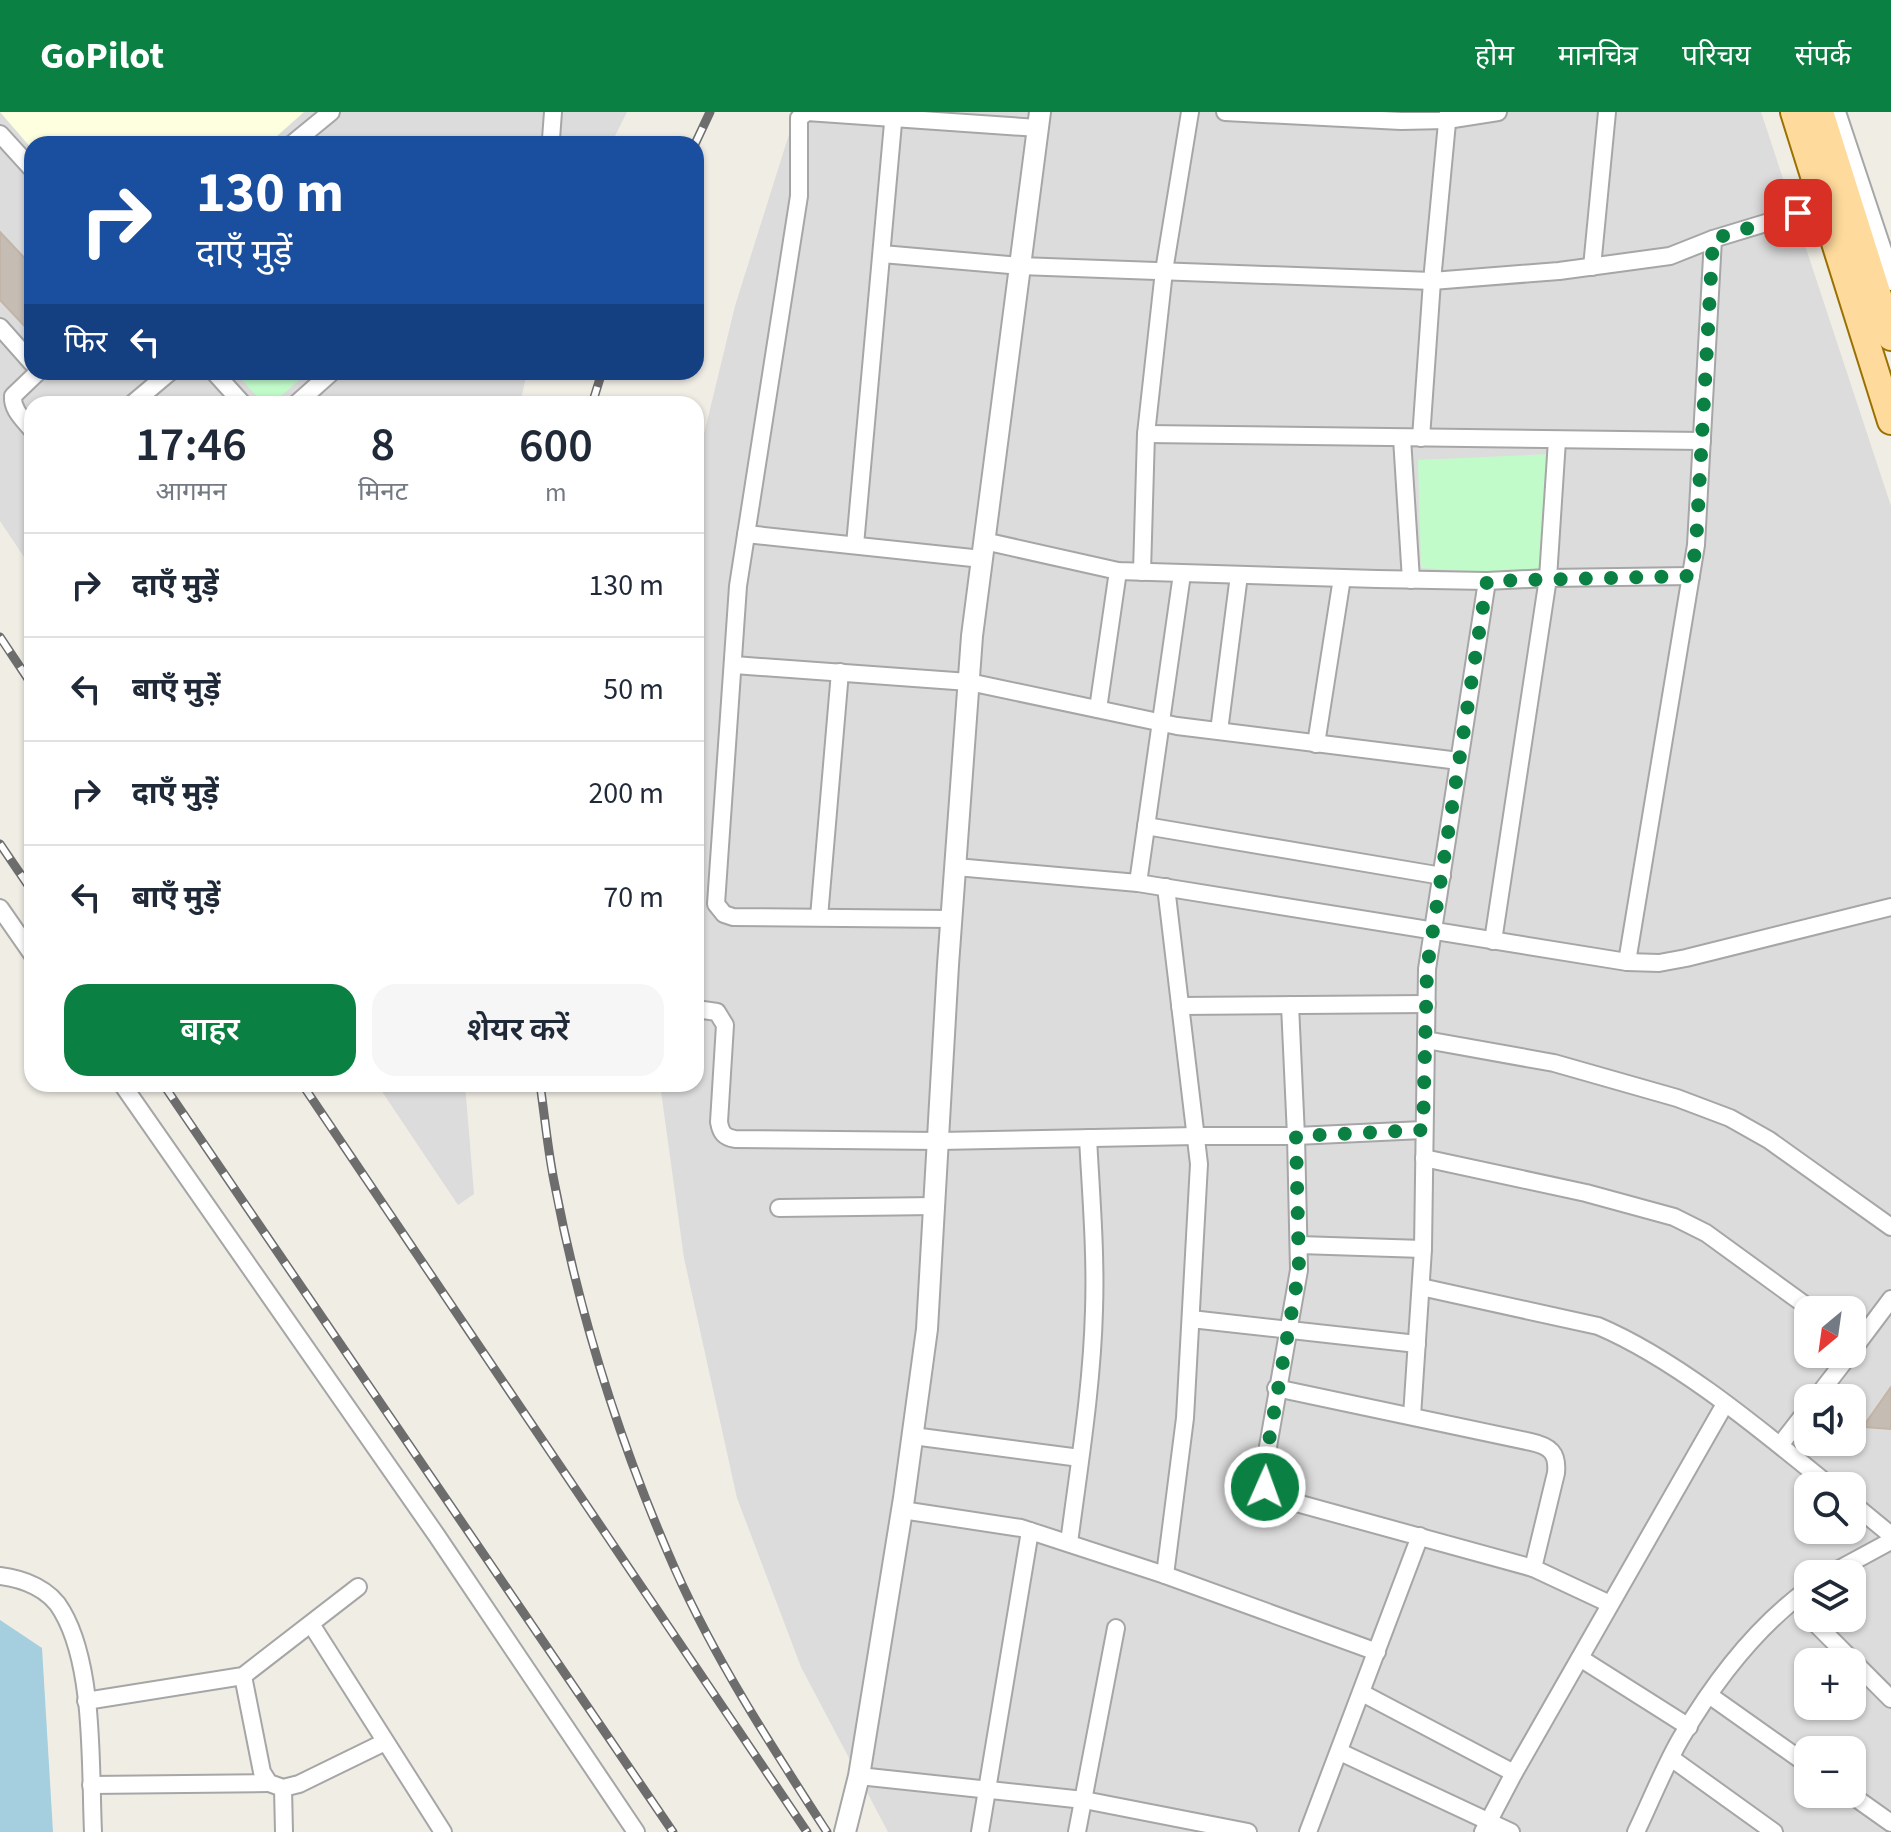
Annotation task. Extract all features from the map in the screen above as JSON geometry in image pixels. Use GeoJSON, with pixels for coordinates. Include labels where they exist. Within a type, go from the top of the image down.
{"type":"FeatureCollection","features":[{"type":"Feature","properties":{"kind":"main road"},"geometry":{"type":"LineString","coordinates":[[1794,112],[1891,421]]}},
{"type":"Feature","properties":{"kind":"main road"},"geometry":{"type":"LineString","coordinates":[[1820,112],[1891,337]]}},
{"type":"Feature","properties":{"kind":"street"},"geometry":{"type":"LineString","coordinates":[[302,136],[331,112]]}},
{"type":"Feature","properties":{"kind":"street"},"geometry":{"type":"LineString","coordinates":[[551,136],[553,112]]}},
{"type":"Feature","properties":{"kind":"street"},"geometry":{"type":"LineString","coordinates":[[845,1832],[859,1776],[902,1510],[927,1329],[969,682],[983,550],[1039,120],[807,112],[799,118],[799,196],[738,586],[716,904],[724,914],[733,917],[952,919]]}},
{"type":"Feature","properties":{"kind":"street"},"geometry":{"type":"LineString","coordinates":[[1142,572],[1146,434],[1164,271],[1190,112]]}},
{"type":"Feature","properties":{"kind":"street"},"geometry":{"type":"LineString","coordinates":[[1225,112],[1401,121],[1498,112]]}},
{"type":"Feature","properties":{"kind":"street"},"geometry":{"type":"LineString","coordinates":[[1592,267],[1607,112]]}},
{"type":"Feature","properties":{"kind":"street"},"geometry":{"type":"LineString","coordinates":[[1780,112],[1807,159]]}},
{"type":"Feature","properties":{"kind":"street"},"geometry":{"type":"LineString","coordinates":[[1837,112],[1891,282]]}},
{"type":"Feature","properties":{"kind":"street"},"geometry":{"type":"LineString","coordinates":[[855,545],[894,115]]}},
{"type":"Feature","properties":{"kind":"street"},"geometry":{"type":"LineString","coordinates":[[1421,438],[1448,116]]}},
{"type":"Feature","properties":{"kind":"street"},"geometry":{"type":"LineString","coordinates":[[0,134],[24,160]]}},
{"type":"Feature","properties":{"kind":"street"},"geometry":{"type":"LineString","coordinates":[[882,254],[1020,266],[1432,281],[1592,267],[1670,256],[1713,239],[1822,206]]}},
{"type":"Feature","properties":{"kind":"street"},"geometry":{"type":"LineString","coordinates":[[1627,962],[1696,545],[1713,239]]}},
{"type":"Feature","properties":{"kind":"street"},"geometry":{"type":"LineString","coordinates":[[0,327],[24,354]]}},
{"type":"Feature","properties":{"kind":"street"},"geometry":{"type":"LineString","coordinates":[[24,420],[16,411],[13,396],[30,380]]}},
{"type":"Feature","properties":{"kind":"street"},"geometry":{"type":"LineString","coordinates":[[142,396],[160,380]]}},
{"type":"Feature","properties":{"kind":"street"},"geometry":{"type":"LineString","coordinates":[[221,380],[236,396]]}},
{"type":"Feature","properties":{"kind":"street"},"geometry":{"type":"LineString","coordinates":[[305,396],[323,380]]}},
{"type":"Feature","properties":{"kind":"street"},"geometry":{"type":"LineString","coordinates":[[1146,434],[1702,441]]}},
{"type":"Feature","properties":{"kind":"street"},"geometry":{"type":"LineString","coordinates":[[1402,438],[1411,580]]}},
{"type":"Feature","properties":{"kind":"street"},"geometry":{"type":"LineString","coordinates":[[1493,941],[1548,578],[1557,440]]}},
{"type":"Feature","properties":{"kind":"street"},"geometry":{"type":"LineString","coordinates":[[746,534],[855,545],[983,550],[1118,571],[1182,574],[1487,581],[1691,576]]}},
{"type":"Feature","properties":{"kind":"street"},"geometry":{"type":"LineString","coordinates":[[1098,709],[1118,571]]}},
{"type":"Feature","properties":{"kind":"street"},"geometry":{"type":"LineString","coordinates":[[1138,883],[1182,574]]}},
{"type":"Feature","properties":{"kind":"street"},"geometry":{"type":"LineString","coordinates":[[1219,731],[1239,575]]}},
{"type":"Feature","properties":{"kind":"street"},"geometry":{"type":"LineString","coordinates":[[1316,744],[1342,578]]}},
{"type":"Feature","properties":{"kind":"street"},"geometry":{"type":"LineString","coordinates":[[1412,1416],[1423,1249],[1427,969],[1487,581]]}},
{"type":"Feature","properties":{"kind":"street"},"geometry":{"type":"LineString","coordinates":[[734,665],[969,682],[1160,722],[1459,761]]}},
{"type":"Feature","properties":{"kind":"street"},"geometry":{"type":"LineString","coordinates":[[819,917],[840,672]]}},
{"type":"Feature","properties":{"kind":"street"},"geometry":{"type":"LineString","coordinates":[[1146,826],[1442,876]]}},
{"type":"Feature","properties":{"kind":"street"},"geometry":{"type":"LineString","coordinates":[[956,867],[1138,883],[1627,962],[1659,963],[1686,958],[1891,907]]}},
{"type":"Feature","properties":{"kind":"street"},"geometry":{"type":"LineString","coordinates":[[1165,1575],[1185,1418],[1199,1164],[1166,887]]}},
{"type":"Feature","properties":{"kind":"street"},"geometry":{"type":"LineString","coordinates":[[0,908],[24,942]]}},
{"type":"Feature","properties":{"kind":"street"},"geometry":{"type":"LineString","coordinates":[[1180,1006],[1427,1004]]}},
{"type":"Feature","properties":{"kind":"street"},"geometry":{"type":"LineString","coordinates":[[1290,1005],[1299,1245],[1296,1293],[1276,1388],[1263,1475],[1265,1487],[1282,1499],[1533,1568],[1610,1604]]}},
{"type":"Feature","properties":{"kind":"street"},"geometry":{"type":"LineString","coordinates":[[704,1009],[717,1012],[725,1025],[719,1122],[721,1132],[727,1137],[939,1141],[1296,1136],[1423,1130]]}},
{"type":"Feature","properties":{"kind":"street"},"geometry":{"type":"LineString","coordinates":[[1426,1040],[1554,1063],[1677,1098],[1730,1118],[1760,1134],[1891,1227]]}},
{"type":"Feature","properties":{"kind":"street"},"geometry":{"type":"LineString","coordinates":[[128,1092],[437,1536],[636,1832]]}},
{"type":"Feature","properties":{"kind":"street"},"geometry":{"type":"LineString","coordinates":[[1069,1543],[1091,1365],[1094,1312],[1095,1267],[1088,1138]]}},
{"type":"Feature","properties":{"kind":"street"},"geometry":{"type":"LineString","coordinates":[[1424,1158],[1586,1193],[1674,1217],[1706,1233],[1794,1297]]}},
{"type":"Feature","properties":{"kind":"street"},"geometry":{"type":"LineString","coordinates":[[779,1208],[935,1206]]}},
{"type":"Feature","properties":{"kind":"street"},"geometry":{"type":"LineString","coordinates":[[1299,1245],[1423,1249]]}},
{"type":"Feature","properties":{"kind":"street"},"geometry":{"type":"LineString","coordinates":[[1421,1287],[1598,1326],[1646,1351],[1725,1404],[1813,1472]]}},
{"type":"Feature","properties":{"kind":"street"},"geometry":{"type":"LineString","coordinates":[[1866,1331],[1891,1299]]}},
{"type":"Feature","properties":{"kind":"street"},"geometry":{"type":"LineString","coordinates":[[1191,1319],[1417,1344]]}},
{"type":"Feature","properties":{"kind":"street"},"geometry":{"type":"LineString","coordinates":[[1276,1388],[1544,1445],[1552,1450],[1557,1460],[1556,1473],[1533,1568]]}},
{"type":"Feature","properties":{"kind":"street"},"geometry":{"type":"LineString","coordinates":[[1486,1827],[1725,1404]]}},
{"type":"Feature","properties":{"kind":"street"},"geometry":{"type":"LineString","coordinates":[[1780,1445],[1794,1427]]}},
{"type":"Feature","properties":{"kind":"street"},"geometry":{"type":"LineString","coordinates":[[913,1436],[1080,1458]]}},
{"type":"Feature","properties":{"kind":"street"},"geometry":{"type":"LineString","coordinates":[[902,1510],[1030,1531],[1165,1575],[1377,1652]]}},
{"type":"Feature","properties":{"kind":"street"},"geometry":{"type":"LineString","coordinates":[[1866,1514],[1891,1535]]}},
{"type":"Feature","properties":{"kind":"street"},"geometry":{"type":"LineString","coordinates":[[980,1832],[1030,1531]]}},
{"type":"Feature","properties":{"kind":"street"},"geometry":{"type":"LineString","coordinates":[[1308,1832],[1420,1536]]}},
{"type":"Feature","properties":{"kind":"street"},"geometry":{"type":"LineString","coordinates":[[1856,1560],[1891,1541]]}},
{"type":"Feature","properties":{"kind":"street"},"geometry":{"type":"LineString","coordinates":[[0,1576],[17,1578],[45,1591],[62,1609],[80,1660],[86,1701],[93,1832]]}},
{"type":"Feature","properties":{"kind":"street"},"geometry":{"type":"LineString","coordinates":[[86,1701],[243,1676],[358,1587]]}},
{"type":"Feature","properties":{"kind":"street"},"geometry":{"type":"LineString","coordinates":[[1636,1832],[1671,1758],[1709,1695],[1746,1647],[1792,1600]]}},
{"type":"Feature","properties":{"kind":"street"},"geometry":{"type":"LineString","coordinates":[[311,1624],[443,1832]]}},
{"type":"Feature","properties":{"kind":"street"},"geometry":{"type":"LineString","coordinates":[[1077,1832],[1116,1628]]}},
{"type":"Feature","properties":{"kind":"street"},"geometry":{"type":"LineString","coordinates":[[1824,1632],[1891,1699]]}},
{"type":"Feature","properties":{"kind":"street"},"geometry":{"type":"LineString","coordinates":[[1580,1658],[1689,1727]]}},
{"type":"Feature","properties":{"kind":"street"},"geometry":{"type":"LineString","coordinates":[[243,1676],[262,1772],[276,1786],[284,1832]]}},
{"type":"Feature","properties":{"kind":"street"},"geometry":{"type":"LineString","coordinates":[[1362,1693],[1514,1773]]}},
{"type":"Feature","properties":{"kind":"street"},"geometry":{"type":"LineString","coordinates":[[1709,1695],[1794,1755]]}},
{"type":"Feature","properties":{"kind":"street"},"geometry":{"type":"LineString","coordinates":[[91,1785],[299,1784],[385,1742]]}},
{"type":"Feature","properties":{"kind":"street"},"geometry":{"type":"LineString","coordinates":[[1340,1752],[1486,1827],[1511,1832]]}},
{"type":"Feature","properties":{"kind":"street"},"geometry":{"type":"LineString","coordinates":[[1671,1758],[1774,1832]]}},
{"type":"Feature","properties":{"kind":"street"},"geometry":{"type":"LineString","coordinates":[[859,1776],[1084,1800],[1181,1826],[1248,1832]]}},
{"type":"Feature","properties":{"kind":"street"},"geometry":{"type":"LineString","coordinates":[[1866,1806],[1891,1824],[1886,1832]]}},
{"type":"Feature","properties":{"kind":"shaded area"},"geometry":{"type":"Polygon","coordinates":[[[0,112],[627,112],[615,136],[24,136],[24,380],[525,380],[522,396],[24,396],[24,557],[0,521],[0,112]]]}},
{"type":"Feature","properties":{"kind":"shaded area"},"geometry":{"type":"Polygon","coordinates":[[[0,112],[304,112],[277,136],[24,136],[24,140],[0,112]]]}},
{"type":"Feature","properties":{"kind":"shaded area"},"geometry":{"type":"Polygon","coordinates":[[[796,112],[1761,112],[1891,506],[1891,1832],[888,1832],[801,1667],[737,1498],[684,1258],[661,1092],[704,1092],[704,434],[735,306],[796,112]]]}},
{"type":"Feature","properties":{"kind":"shaded area"},"geometry":{"type":"Polygon","coordinates":[[[382,1092],[466,1092],[474,1194],[458,1205],[382,1092]]]}},
{"type":"Feature","properties":{"kind":"green space"},"geometry":{"type":"Polygon","coordinates":[[[242,380],[299,380],[281,396],[257,396],[242,380]]]}},
{"type":"Feature","properties":{"kind":"green space"},"geometry":{"type":"Polygon","coordinates":[[[1551,454],[1544,576],[1421,568],[1418,460],[1551,454]]]}},
{"type":"Feature","properties":{"kind":"water"},"geometry":{"type":"Polygon","coordinates":[[[0,1620],[42,1648],[53,1832],[0,1832],[0,1620]]]}},
{"type":"Feature","properties":{"kind":"building"},"geometry":{"type":"Polygon","coordinates":[[[0,232],[24,258],[24,326],[0,300],[0,232]]]}},
{"type":"Feature","properties":{"kind":"building"},"geometry":{"type":"Polygon","coordinates":[[[1891,1387],[1891,1429],[1866,1427],[1891,1387]]]}},
{"type":"Feature","properties":{"kind":"railway"},"geometry":{"type":"LineString","coordinates":[[699,136],[710,112]]}},
{"type":"Feature","properties":{"kind":"railway"},"geometry":{"type":"LineString","coordinates":[[594,396],[600,380]]}},
{"type":"Feature","properties":{"kind":"railway"},"geometry":{"type":"LineString","coordinates":[[0,637],[24,673]]}},
{"type":"Feature","properties":{"kind":"railway"},"geometry":{"type":"LineString","coordinates":[[0,844],[24,879]]}},
{"type":"Feature","properties":{"kind":"railway"},"geometry":{"type":"LineString","coordinates":[[168,1092],[673,1832]]}},
{"type":"Feature","properties":{"kind":"railway"},"geometry":{"type":"LineString","coordinates":[[307,1092],[807,1832]]}},
{"type":"Feature","properties":{"kind":"railway"},"geometry":{"type":"LineString","coordinates":[[541,1092],[553,1174],[577,1284],[604,1381],[655,1523],[708,1637],[827,1832]]}},
{"type":"Feature","properties":{"kind":"route"},"geometry":{"type":"LineString","coordinates":[[1265,1487],[1263,1475],[1276,1388],[1299,1270],[1296,1136],[1423,1130],[1427,969],[1487,581],[1691,576],[1696,545],[1713,239],[1798,213]]}}]}
